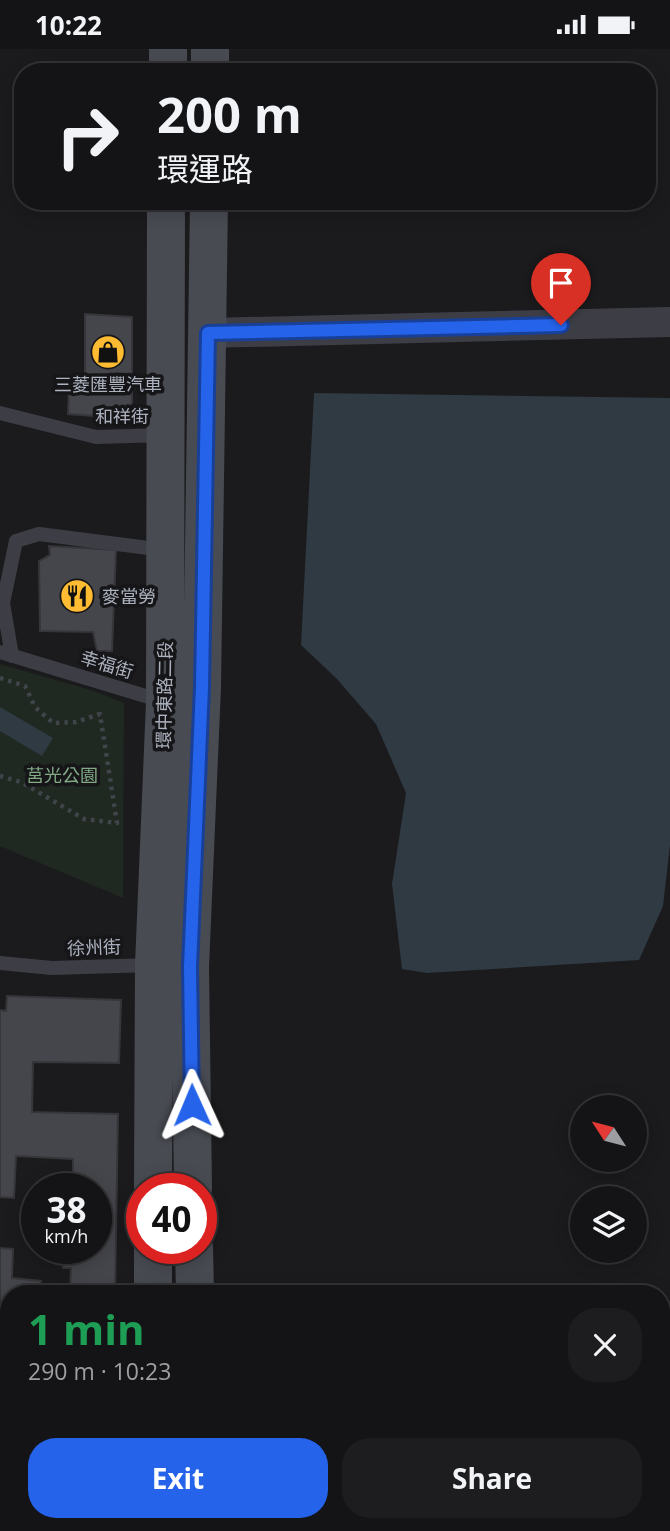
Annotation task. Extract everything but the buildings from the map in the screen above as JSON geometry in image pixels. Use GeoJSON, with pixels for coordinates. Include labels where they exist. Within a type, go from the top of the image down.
{"type":"FeatureCollection","features":[{"type":"Feature","properties":{"kind":"street","name":"環中東路二段"},"geometry":{"type":"LineString","coordinates":[[154,1173],[172,966],[184,694],[185,436],[167,210]]}},
{"type":"Feature","properties":{"kind":"street","name":"環中東路二段"},"geometry":{"type":"LineString","coordinates":[[184,694],[166,550],[185,436],[208,333],[209,210]]}},
{"type":"Feature","properties":{"kind":"street"},"geometry":{"type":"LineString","coordinates":[[208,333],[670,322]]}},
{"type":"Feature","properties":{"kind":"street","name":"環中東路二段"},"geometry":{"type":"LineString","coordinates":[[172,966],[192,1173]]}},
{"type":"Feature","properties":{"kind":"street"},"geometry":{"type":"LineString","coordinates":[[153,1264],[153,1285]]}},
{"type":"Feature","properties":{"kind":"street"},"geometry":{"type":"LineString","coordinates":[[194,1264],[195,1285]]}},
{"type":"Feature","properties":{"kind":"lane","name":"和祥街"},"geometry":{"type":"LineString","coordinates":[[0,414],[96,437],[185,436]]}},
{"type":"Feature","properties":{"kind":"lane"},"geometry":{"type":"LineString","coordinates":[[6,654],[3,603],[16,541],[39,534],[166,550]]}},
{"type":"Feature","properties":{"kind":"lane","name":"幸福街"},"geometry":{"type":"LineString","coordinates":[[6,654],[184,694]]}},
{"type":"Feature","properties":{"kind":"lane","name":"徐州街"},"geometry":{"type":"LineString","coordinates":[[0,963],[52,968],[172,966]]}},
{"type":"Feature","properties":{"kind":"path"},"geometry":{"type":"LineString","coordinates":[[0,678],[24,686],[35,708],[53,723],[76,722],[100,714],[117,823],[84,819],[21,782],[0,776]]}},
{"type":"Feature","properties":{"kind":"green space","name":"莒光公園"},"geometry":{"type":"Polygon","coordinates":[[[0,664],[94,691],[124,703],[123,898],[0,846],[0,664]]]}},
{"type":"Feature","properties":{"kind":"shaded area"},"geometry":{"type":"Polygon","coordinates":[[[314,393],[670,398],[670,845],[663,906],[639,960],[427,973],[402,969],[392,884],[406,793],[376,724],[336,678],[301,645],[314,393]]]}},
{"type":"Feature","properties":{"kind":"shaded area"},"geometry":{"type":"Polygon","coordinates":[[[0,707],[53,738],[42,756],[0,731],[0,707]]]}},
{"type":"Feature","properties":{"kind":"place","name":"三菱匯豐汽車"},"geometry":{"type":"Point","coordinates":[108,352]}},
{"type":"Feature","properties":{"kind":"place","name":"麥當勞"},"geometry":{"type":"Point","coordinates":[77,596]}},
{"type":"Feature","properties":{"kind":"route"},"geometry":{"type":"LineString","coordinates":[[192,1105],[190,967],[202,687],[208,333],[561,325]]}}]}
